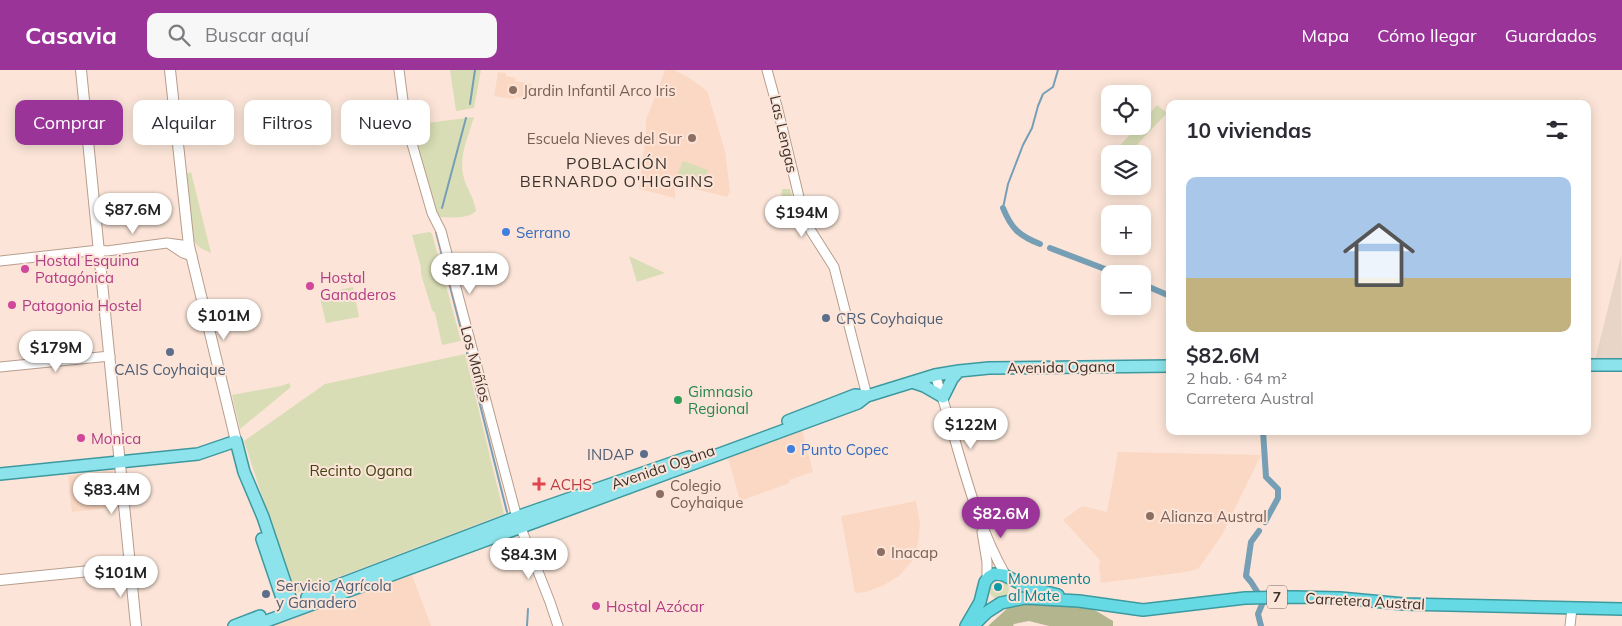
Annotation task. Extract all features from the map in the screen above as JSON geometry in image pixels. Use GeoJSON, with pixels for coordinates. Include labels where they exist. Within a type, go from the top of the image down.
{"type":"FeatureCollection","features":[{"type":"Feature","properties":{"kind":"highway"},"geometry":{"type":"LineString","coordinates":[[966,626],[977,608],[985,584],[991,576],[997,574],[1008,578],[1013,587],[1013,592],[1003,603],[993,602],[987,598],[985,584]]}},
{"type":"Feature","properties":{"kind":"highway","name":"Carretera Austral"},"geometry":{"type":"LineString","coordinates":[[1008,578],[1027,586],[1079,601]]}},
{"type":"Feature","properties":{"kind":"highway","name":"Carretera Austral"},"geometry":{"type":"LineString","coordinates":[[973,626],[987,612],[1003,603],[1025,598],[1079,601],[1143,610],[1245,598],[1293,597],[1340,598],[1404,604],[1622,609]]}},
{"type":"Feature","properties":{"kind":"main road"},"geometry":{"type":"LineString","coordinates":[[80,70],[136,626]]}},
{"type":"Feature","properties":{"kind":"main road"},"geometry":{"type":"LineString","coordinates":[[170,70],[190,251],[236,441],[249,484],[257,523],[287,607]]}},
{"type":"Feature","properties":{"kind":"main road","name":"Avenida Ogana"},"geometry":{"type":"LineString","coordinates":[[234,626],[744,438],[855,395],[866,396],[936,375],[989,368],[1166,366]]}},
{"type":"Feature","properties":{"kind":"main road"},"geometry":{"type":"LineString","coordinates":[[1591,366],[1622,366]]}},
{"type":"Feature","properties":{"kind":"main road"},"geometry":{"type":"LineString","coordinates":[[912,382],[924,386],[943,397],[952,379],[959,371]]}},
{"type":"Feature","properties":{"kind":"main road"},"geometry":{"type":"LineString","coordinates":[[0,474],[198,454],[236,441]]}},
{"type":"Feature","properties":{"kind":"main road"},"geometry":{"type":"LineString","coordinates":[[0,580],[130,567]]}},
{"type":"Feature","properties":{"kind":"main road","name":"Avenida Ogana"},"geometry":{"type":"LineString","coordinates":[[253,626],[287,607]]}},
{"type":"Feature","properties":{"kind":"street","name":"Los Mañíos"},"geometry":{"type":"LineString","coordinates":[[399,70],[406,122],[432,214],[441,231],[518,522],[558,626]]}},
{"type":"Feature","properties":{"kind":"street","name":"Las Lengas"},"geometry":{"type":"LineString","coordinates":[[767,70],[799,196],[811,231],[834,267],[866,396]]}},
{"type":"Feature","properties":{"kind":"street"},"geometry":{"type":"LineString","coordinates":[[0,261],[99,250],[107,251],[167,243],[183,254],[190,251]]}},
{"type":"Feature","properties":{"kind":"street"},"geometry":{"type":"LineString","coordinates":[[0,367],[110,356]]}},
{"type":"Feature","properties":{"kind":"street"},"geometry":{"type":"LineString","coordinates":[[936,375],[977,510],[992,548],[1008,578]]}},
{"type":"Feature","properties":{"kind":"street"},"geometry":{"type":"LineString","coordinates":[[977,510],[987,562],[985,584]]}},
{"type":"Feature","properties":{"kind":"street"},"geometry":{"type":"LineString","coordinates":[[1570,626],[1572,608]]}},
{"type":"Feature","properties":{"kind":"shaded area","name":"Escuela Nieves del Sur"},"geometry":{"type":"Polygon","coordinates":[[[665,70],[674,70],[691,79],[707,91],[725,151],[730,192],[727,197],[675,184],[675,198],[639,189],[646,120],[665,70]]]}},
{"type":"Feature","properties":{"kind":"shaded area","name":"Jardin Infantil Arco Iris"},"geometry":{"type":"Polygon","coordinates":[[[498,72],[506,73],[506,76],[516,78],[515,81],[532,84],[529,99],[494,96],[498,72]]]}},
{"type":"Feature","properties":{"kind":"shaded area"},"geometry":{"type":"Polygon","coordinates":[[[1621,256],[1622,360],[1595,360],[1621,256]]]}},
{"type":"Feature","properties":{"kind":"shaded area"},"geometry":{"type":"Polygon","coordinates":[[[802,430],[813,472],[789,480],[790,483],[740,501],[728,458],[802,430]]]}},
{"type":"Feature","properties":{"kind":"shaded area","name":"Alianza Austral"},"geometry":{"type":"Polygon","coordinates":[[[1118,452],[1261,455],[1222,535],[1198,569],[1101,583],[1100,560],[1063,520],[1082,506],[1107,512],[1118,452]]]}},
{"type":"Feature","properties":{"kind":"shaded area"},"geometry":{"type":"Polygon","coordinates":[[[113,470],[117,507],[72,512],[68,476],[113,470]]]}},
{"type":"Feature","properties":{"kind":"shaded area","name":"Inacap"},"geometry":{"type":"Polygon","coordinates":[[[916,501],[920,524],[918,543],[913,560],[899,576],[882,586],[866,592],[855,593],[841,516],[916,501]]]}},
{"type":"Feature","properties":{"kind":"shaded area"},"geometry":{"type":"Polygon","coordinates":[[[412,575],[431,626],[272,626],[283,621],[412,575]]]}},
{"type":"Feature","properties":{"kind":"green space"},"geometry":{"type":"Polygon","coordinates":[[[450,70],[481,70],[474,108],[456,111],[450,70]]]}},
{"type":"Feature","properties":{"kind":"green space"},"geometry":{"type":"Polygon","coordinates":[[[1157,105],[1166,114],[1151,130],[1151,112],[1157,105]]]}},
{"type":"Feature","properties":{"kind":"green space"},"geometry":{"type":"Polygon","coordinates":[[[474,117],[462,160],[464,179],[476,211],[468,216],[437,217],[417,145],[430,145],[430,123],[474,117]]]}},
{"type":"Feature","properties":{"kind":"green space"},"geometry":{"type":"Polygon","coordinates":[[[1130,135],[1146,135],[1137,145],[1120,145],[1130,135]]]}},
{"type":"Feature","properties":{"kind":"green space"},"geometry":{"type":"Polygon","coordinates":[[[683,161],[708,170],[702,188],[676,178],[683,161]]]}},
{"type":"Feature","properties":{"kind":"green space"},"geometry":{"type":"Polygon","coordinates":[[[191,172],[211,253],[194,241],[186,174],[191,172]]]}},
{"type":"Feature","properties":{"kind":"green space"},"geometry":{"type":"Polygon","coordinates":[[[782,189],[790,189],[800,222],[779,215],[782,189]]]}},
{"type":"Feature","properties":{"kind":"green space"},"geometry":{"type":"Polygon","coordinates":[[[430,232],[461,341],[442,345],[435,313],[432,310],[421,274],[421,267],[412,235],[430,232]]]}},
{"type":"Feature","properties":{"kind":"green space"},"geometry":{"type":"Polygon","coordinates":[[[629,256],[665,273],[637,282],[629,256]]]}},
{"type":"Feature","properties":{"kind":"green space"},"geometry":{"type":"Polygon","coordinates":[[[353,287],[359,317],[326,323],[319,294],[353,287]]]}},
{"type":"Feature","properties":{"kind":"green space","name":"Recinto Ogana"},"geometry":{"type":"Polygon","coordinates":[[[465,354],[504,514],[294,594],[244,441],[325,384],[465,354]]]}},
{"type":"Feature","properties":{"kind":"green space"},"geometry":{"type":"Polygon","coordinates":[[[289,383],[291,387],[240,429],[232,395],[289,383]]]}},
{"type":"Feature","properties":{"kind":"green space"},"geometry":{"type":"Polygon","coordinates":[[[999,579],[1006,582],[1009,589],[1006,596],[999,599],[992,596],[989,589],[992,582],[999,579]]]}},
{"type":"Feature","properties":{"kind":"green space"},"geometry":{"type":"Polygon","coordinates":[[[1039,603],[1093,609],[1113,621],[1113,626],[1049,626],[1029,621],[1014,624],[1013,626],[988,626],[1010,606],[1039,603]]]}},
{"type":"Feature","properties":{"kind":"waterway"},"geometry":{"type":"LineString","coordinates":[[470,104],[475,70]]}},
{"type":"Feature","properties":{"kind":"waterway"},"geometry":{"type":"LineString","coordinates":[[1003,208],[1008,184],[1023,145],[1032,128],[1038,106],[1043,94],[1053,87],[1058,70]]}},
{"type":"Feature","properties":{"kind":"waterway"},"geometry":{"type":"LineString","coordinates":[[442,208],[466,118]]}},
{"type":"Feature","properties":{"kind":"waterway"},"geometry":{"type":"LineString","coordinates":[[1003,208],[1009,221],[1021,234],[1040,244]]}},
{"type":"Feature","properties":{"kind":"waterway"},"geometry":{"type":"LineString","coordinates":[[436,232],[463,337]]}},
{"type":"Feature","properties":{"kind":"waterway"},"geometry":{"type":"LineString","coordinates":[[1050,248],[1101,268]]}},
{"type":"Feature","properties":{"kind":"waterway"},"geometry":{"type":"LineString","coordinates":[[1151,288],[1166,294]]}},
{"type":"Feature","properties":{"kind":"waterway"},"geometry":{"type":"LineString","coordinates":[[467,353],[507,512]]}},
{"type":"Feature","properties":{"kind":"waterway"},"geometry":{"type":"LineString","coordinates":[[1263,435],[1266,477],[1278,489],[1278,498],[1265,522]]}},
{"type":"Feature","properties":{"kind":"waterway"},"geometry":{"type":"LineString","coordinates":[[1258,593],[1246,576],[1251,542],[1259,531]]}},
{"type":"Feature","properties":{"kind":"waterway"},"geometry":{"type":"LineString","coordinates":[[1261,626],[1258,614],[1263,602]]}},
{"type":"Feature","properties":{"kind":"waterway"},"geometry":{"type":"LineString","coordinates":[[527,626],[528,609]]}},
{"type":"Feature","properties":{"kind":"place","name":"Jardin Infantil Arco Iris"},"geometry":{"type":"Point","coordinates":[513,90]}},
{"type":"Feature","properties":{"kind":"place","name":"Escuela Nieves del Sur"},"geometry":{"type":"Point","coordinates":[692,138]}},
{"type":"Feature","properties":{"kind":"place","name":"Serrano"},"geometry":{"type":"Point","coordinates":[506,232]}},
{"type":"Feature","properties":{"kind":"place","name":"Hostal Esquina Patagónica"},"geometry":{"type":"Point","coordinates":[25,269]}},
{"type":"Feature","properties":{"kind":"place","name":"Hostal Ganaderos"},"geometry":{"type":"Point","coordinates":[310,286]}},
{"type":"Feature","properties":{"kind":"place","name":"Patagonia Hostel"},"geometry":{"type":"Point","coordinates":[12,305]}},
{"type":"Feature","properties":{"kind":"place","name":"CRS Coyhaique"},"geometry":{"type":"Point","coordinates":[826,318]}},
{"type":"Feature","properties":{"kind":"place","name":"CAIS Coyhaique"},"geometry":{"type":"Point","coordinates":[170,352]}},
{"type":"Feature","properties":{"kind":"place","name":"Gimnasio Regional"},"geometry":{"type":"Point","coordinates":[678,400]}},
{"type":"Feature","properties":{"kind":"place","name":"Monica"},"geometry":{"type":"Point","coordinates":[81,438]}},
{"type":"Feature","properties":{"kind":"place","name":"Punto Copec"},"geometry":{"type":"Point","coordinates":[791,449]}},
{"type":"Feature","properties":{"kind":"place","name":"INDAP"},"geometry":{"type":"Point","coordinates":[644,454]}},
{"type":"Feature","properties":{"kind":"place","name":"ACHS"},"geometry":{"type":"Point","coordinates":[539,484]}},
{"type":"Feature","properties":{"kind":"place","name":"Colegio Coyhaique"},"geometry":{"type":"Point","coordinates":[660,494]}},
{"type":"Feature","properties":{"kind":"place","name":"Alianza Austral"},"geometry":{"type":"Point","coordinates":[1150,516]}},
{"type":"Feature","properties":{"kind":"place","name":"Inacap"},"geometry":{"type":"Point","coordinates":[881,552]}},
{"type":"Feature","properties":{"kind":"place","name":"Monumento al Mate"},"geometry":{"type":"Point","coordinates":[998,587]}},
{"type":"Feature","properties":{"kind":"place","name":"Servicio Agrícola y Ganadero"},"geometry":{"type":"Point","coordinates":[266,594]}},
{"type":"Feature","properties":{"kind":"place","name":"Hostal Azócar"},"geometry":{"type":"Point","coordinates":[596,606]}},
{"type":"Feature","properties":{"kind":"district","name":"POBLACIÓN BERNARDO O'HIGGINS"},"geometry":{"type":"Point","coordinates":[617,172]}}]}
